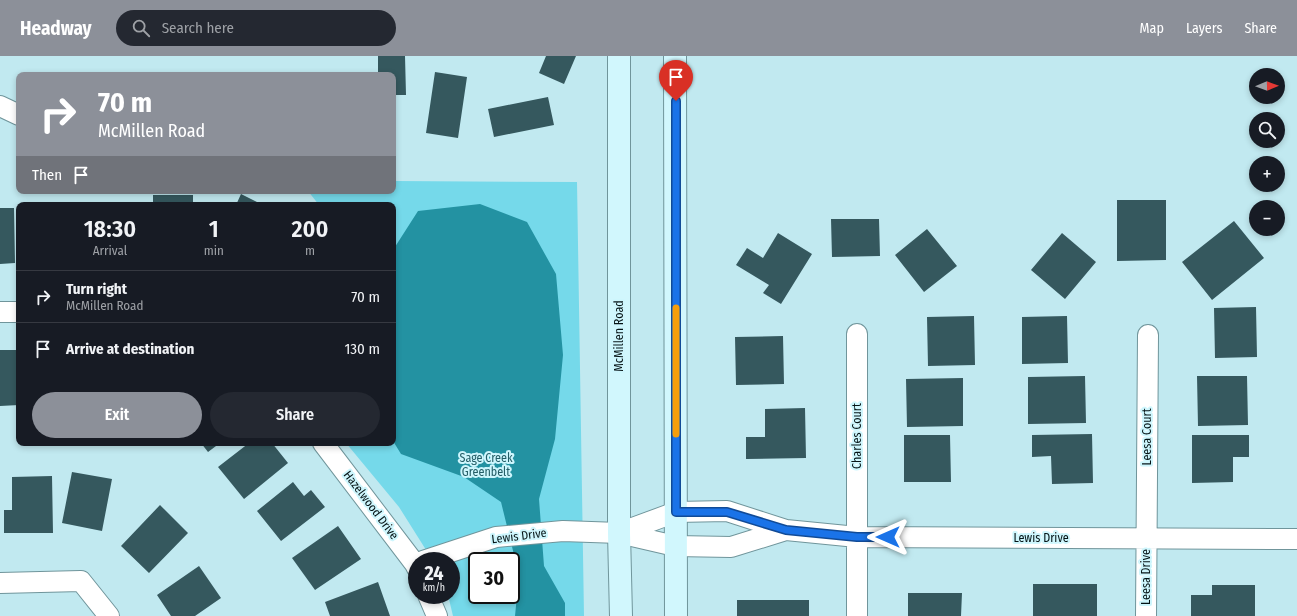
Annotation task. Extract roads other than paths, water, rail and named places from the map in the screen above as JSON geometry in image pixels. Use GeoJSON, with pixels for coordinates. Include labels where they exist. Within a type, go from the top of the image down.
{"type":"FeatureCollection","features":[{"type":"Feature","properties":{"kind":"main road","name":"McMillen Road"},"geometry":{"type":"LineString","coordinates":[[619,56],[620,616]]}},
{"type":"Feature","properties":{"kind":"main road"},"geometry":{"type":"LineString","coordinates":[[675,56],[676,616]]}},
{"type":"Feature","properties":{"kind":"street"},"geometry":{"type":"LineString","coordinates":[[0,106],[16,114]]}},
{"type":"Feature","properties":{"kind":"street"},"geometry":{"type":"LineString","coordinates":[[0,312],[16,312]]}},
{"type":"Feature","properties":{"kind":"street","name":"Charles Court"},"geometry":{"type":"LineString","coordinates":[[857,334],[857,616]]}},
{"type":"Feature","properties":{"kind":"street","name":"Leesa Court"},"geometry":{"type":"LineString","coordinates":[[1146,539],[1148,335]]}},
{"type":"Feature","properties":{"kind":"street","name":"Hazelwood Drive"},"geometry":{"type":"LineString","coordinates":[[325,446],[409,552]]}},
{"type":"Feature","properties":{"kind":"street","name":"Lewis Drive"},"geometry":{"type":"LineString","coordinates":[[619,533],[676,512],[727,512],[786,530],[857,537],[1297,540]]}},
{"type":"Feature","properties":{"kind":"street","name":"Lewis Drive"},"geometry":{"type":"LineString","coordinates":[[454,552],[496,538],[563,531],[619,533],[675,546],[731,547],[786,530]]}},
{"type":"Feature","properties":{"kind":"street","name":"Leesa Drive"},"geometry":{"type":"LineString","coordinates":[[1146,539],[1146,616]]}},
{"type":"Feature","properties":{"kind":"street"},"geometry":{"type":"LineString","coordinates":[[0,583],[81,581],[109,616]]}},
{"type":"Feature","properties":{"kind":"street"},"geometry":{"type":"LineString","coordinates":[[432,604],[437,616]]}},
{"type":"Feature","properties":{"kind":"park label","name":"Sage Creek Greenbelt"},"geometry":{"type":"Point","coordinates":[486,465]}}]}
